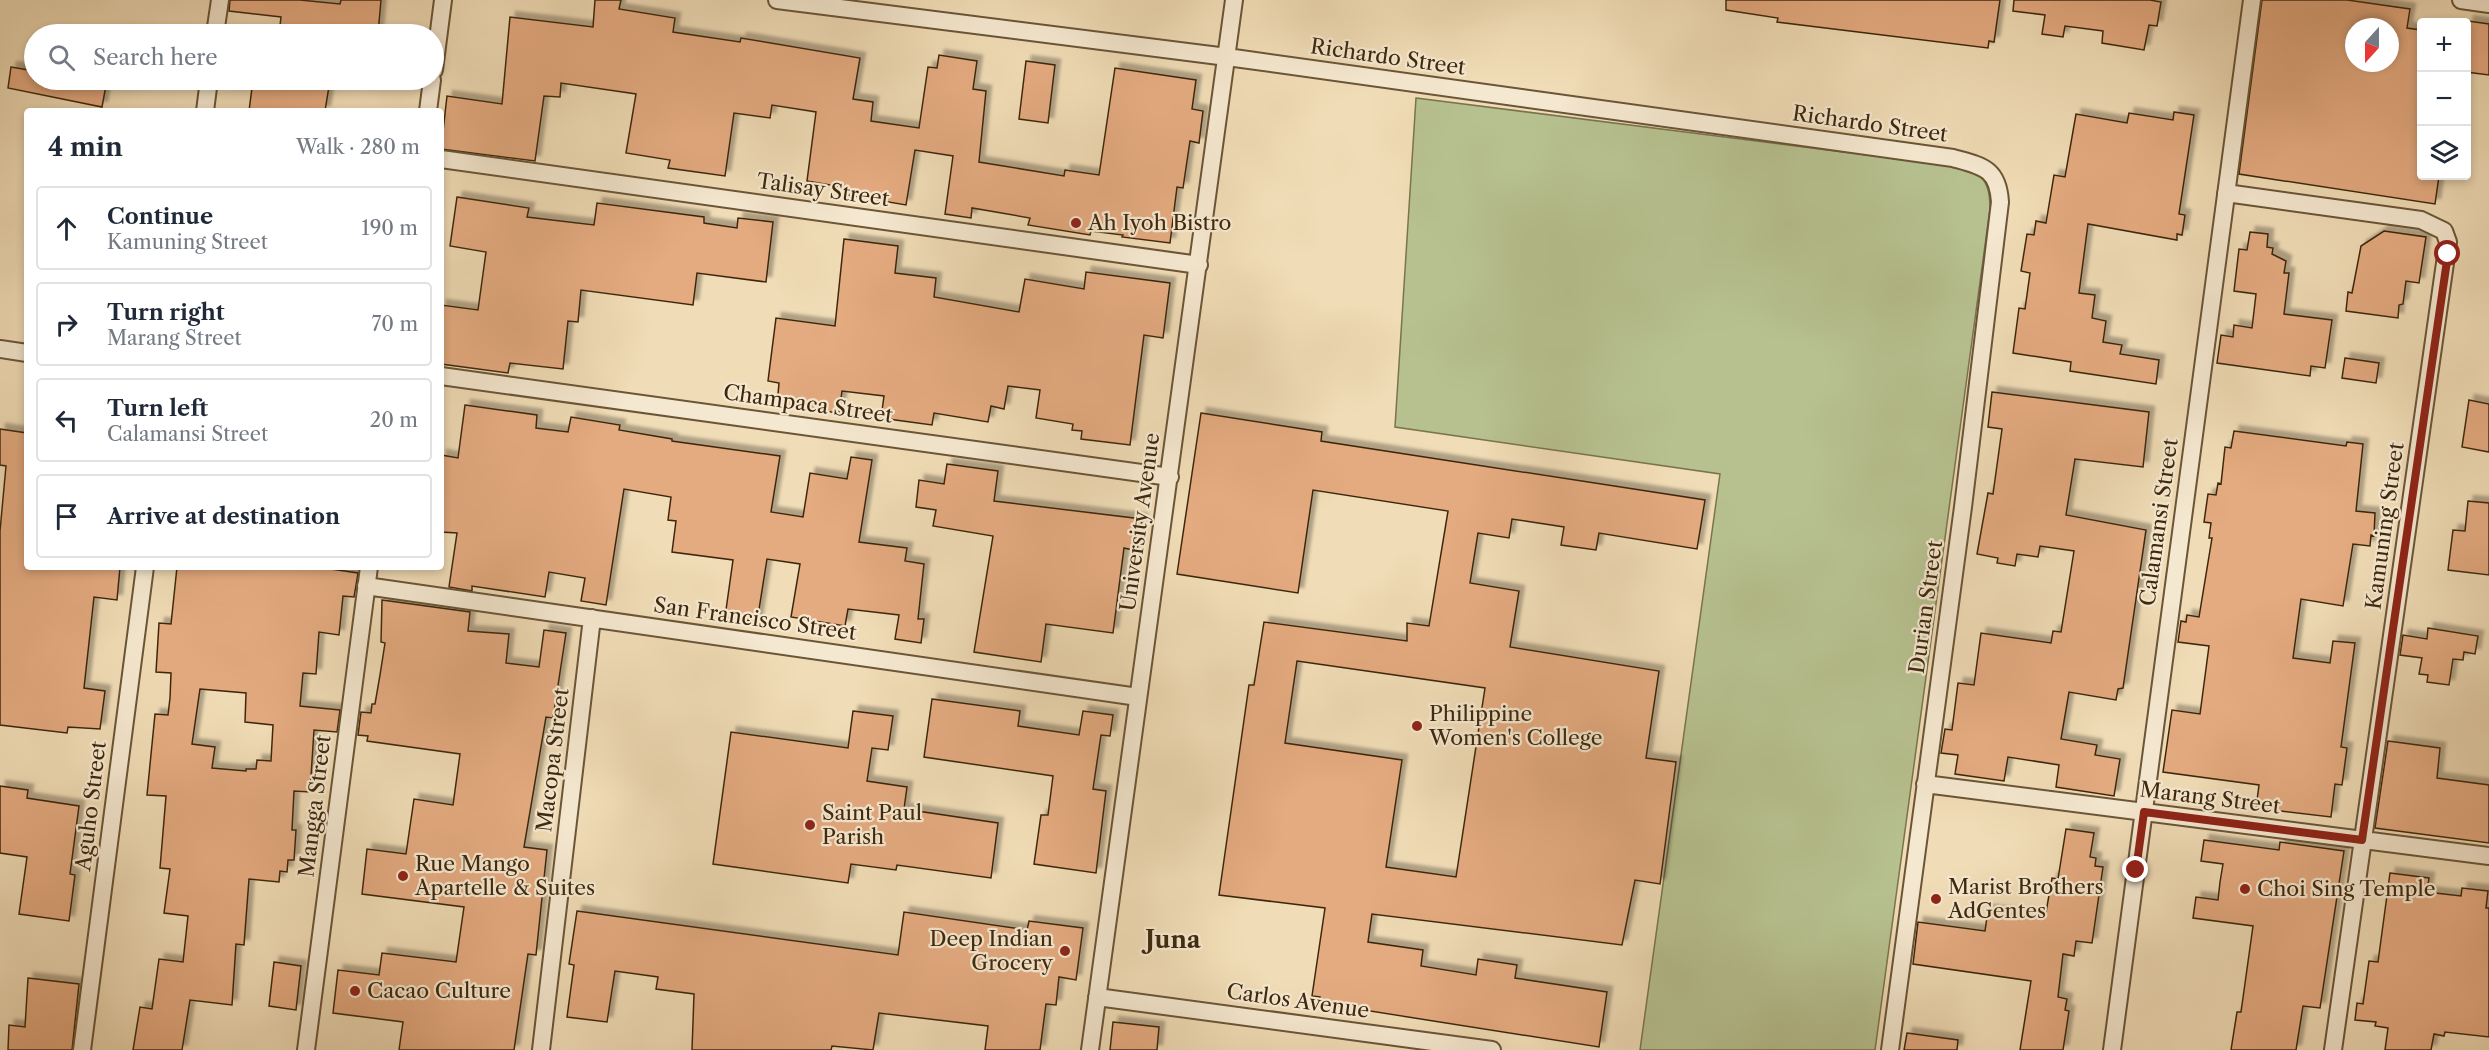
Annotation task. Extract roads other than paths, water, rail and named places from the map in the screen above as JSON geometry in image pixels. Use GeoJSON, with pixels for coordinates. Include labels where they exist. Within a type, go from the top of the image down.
{"type":"FeatureCollection","features":[{"type":"Feature","properties":{"kind":"street"},"geometry":{"type":"LineString","coordinates":[[216,24],[220,0]]}},
{"type":"Feature","properties":{"kind":"street"},"geometry":{"type":"LineString","coordinates":[[440,24],[443,0]]}},
{"type":"Feature","properties":{"kind":"street","name":"Richardo Street"},"geometry":{"type":"LineString","coordinates":[[777,0],[1227,57],[1953,158],[1975,164],[1991,172]]}},
{"type":"Feature","properties":{"kind":"street","name":"University Avenue"},"geometry":{"type":"LineString","coordinates":[[1090,1050],[1234,0]]}},
{"type":"Feature","properties":{"kind":"street","name":"Calamansi Street"},"geometry":{"type":"LineString","coordinates":[[2112,1050],[2252,0]]}},
{"type":"Feature","properties":{"kind":"street"},"geometry":{"type":"LineString","coordinates":[[2461,0],[2489,4]]}},
{"type":"Feature","properties":{"kind":"street"},"geometry":{"type":"LineString","coordinates":[[205,108],[208,90]]}},
{"type":"Feature","properties":{"kind":"street"},"geometry":{"type":"LineString","coordinates":[[428,108],[431,90]]}},
{"type":"Feature","properties":{"kind":"street","name":"Talisay Street"},"geometry":{"type":"LineString","coordinates":[[444,159],[1199,265]]}},
{"type":"Feature","properties":{"kind":"street","name":"Durian Street"},"geometry":{"type":"LineString","coordinates":[[1890,1050],[1963,507],[2000,202],[1999,186],[1991,172]]}},
{"type":"Feature","properties":{"kind":"street","name":"Kamuning Street"},"geometry":{"type":"LineString","coordinates":[[2226,193],[2421,220],[2444,231],[2448,242],[2333,1050]]}},
{"type":"Feature","properties":{"kind":"street"},"geometry":{"type":"LineString","coordinates":[[0,350],[24,353]]}},
{"type":"Feature","properties":{"kind":"street","name":"Champaca Street"},"geometry":{"type":"LineString","coordinates":[[444,376],[1170,477]]}},
{"type":"Feature","properties":{"kind":"street","name":"Aguho Street"},"geometry":{"type":"LineString","coordinates":[[82,1050],[145,570]]}},
{"type":"Feature","properties":{"kind":"street","name":"Mangga Street"},"geometry":{"type":"LineString","coordinates":[[306,1050],[369,570]]}},
{"type":"Feature","properties":{"kind":"street","name":"San Francisco Street"},"geometry":{"type":"LineString","coordinates":[[366,586],[1138,697]]}},
{"type":"Feature","properties":{"kind":"street","name":"Macopa Street"},"geometry":{"type":"LineString","coordinates":[[541,1050],[592,618]]}},
{"type":"Feature","properties":{"kind":"street","name":"Marang Street"},"geometry":{"type":"LineString","coordinates":[[1925,784],[2489,856]]}},
{"type":"Feature","properties":{"kind":"street","name":"Carlos Avenue"},"geometry":{"type":"LineString","coordinates":[[1097,997],[1492,1050]]}},
{"type":"Feature","properties":{"kind":"place","name":"Ah Iyoh Bistro"},"geometry":{"type":"Point","coordinates":[1076,223]}},
{"type":"Feature","properties":{"kind":"place","name":"Philippine Women's College"},"geometry":{"type":"Point","coordinates":[1417,726]}},
{"type":"Feature","properties":{"kind":"place","name":"Saint Paul Parish"},"geometry":{"type":"Point","coordinates":[810,825]}},
{"type":"Feature","properties":{"kind":"place","name":"Rue Mango Apartelle & Suites"},"geometry":{"type":"Point","coordinates":[403,876]}},
{"type":"Feature","properties":{"kind":"place","name":"Choi Sing Temple"},"geometry":{"type":"Point","coordinates":[2245,889]}},
{"type":"Feature","properties":{"kind":"place","name":"Marist Brothers AdGentes"},"geometry":{"type":"Point","coordinates":[1936,899]}},
{"type":"Feature","properties":{"kind":"place","name":"Deep Indian Grocery"},"geometry":{"type":"Point","coordinates":[1065,951]}},
{"type":"Feature","properties":{"kind":"place","name":"Cacao Culture"},"geometry":{"type":"Point","coordinates":[355,991]}},
{"type":"Feature","properties":{"kind":"district","name":"Juna"},"geometry":{"type":"Point","coordinates":[1173,940]}}]}
